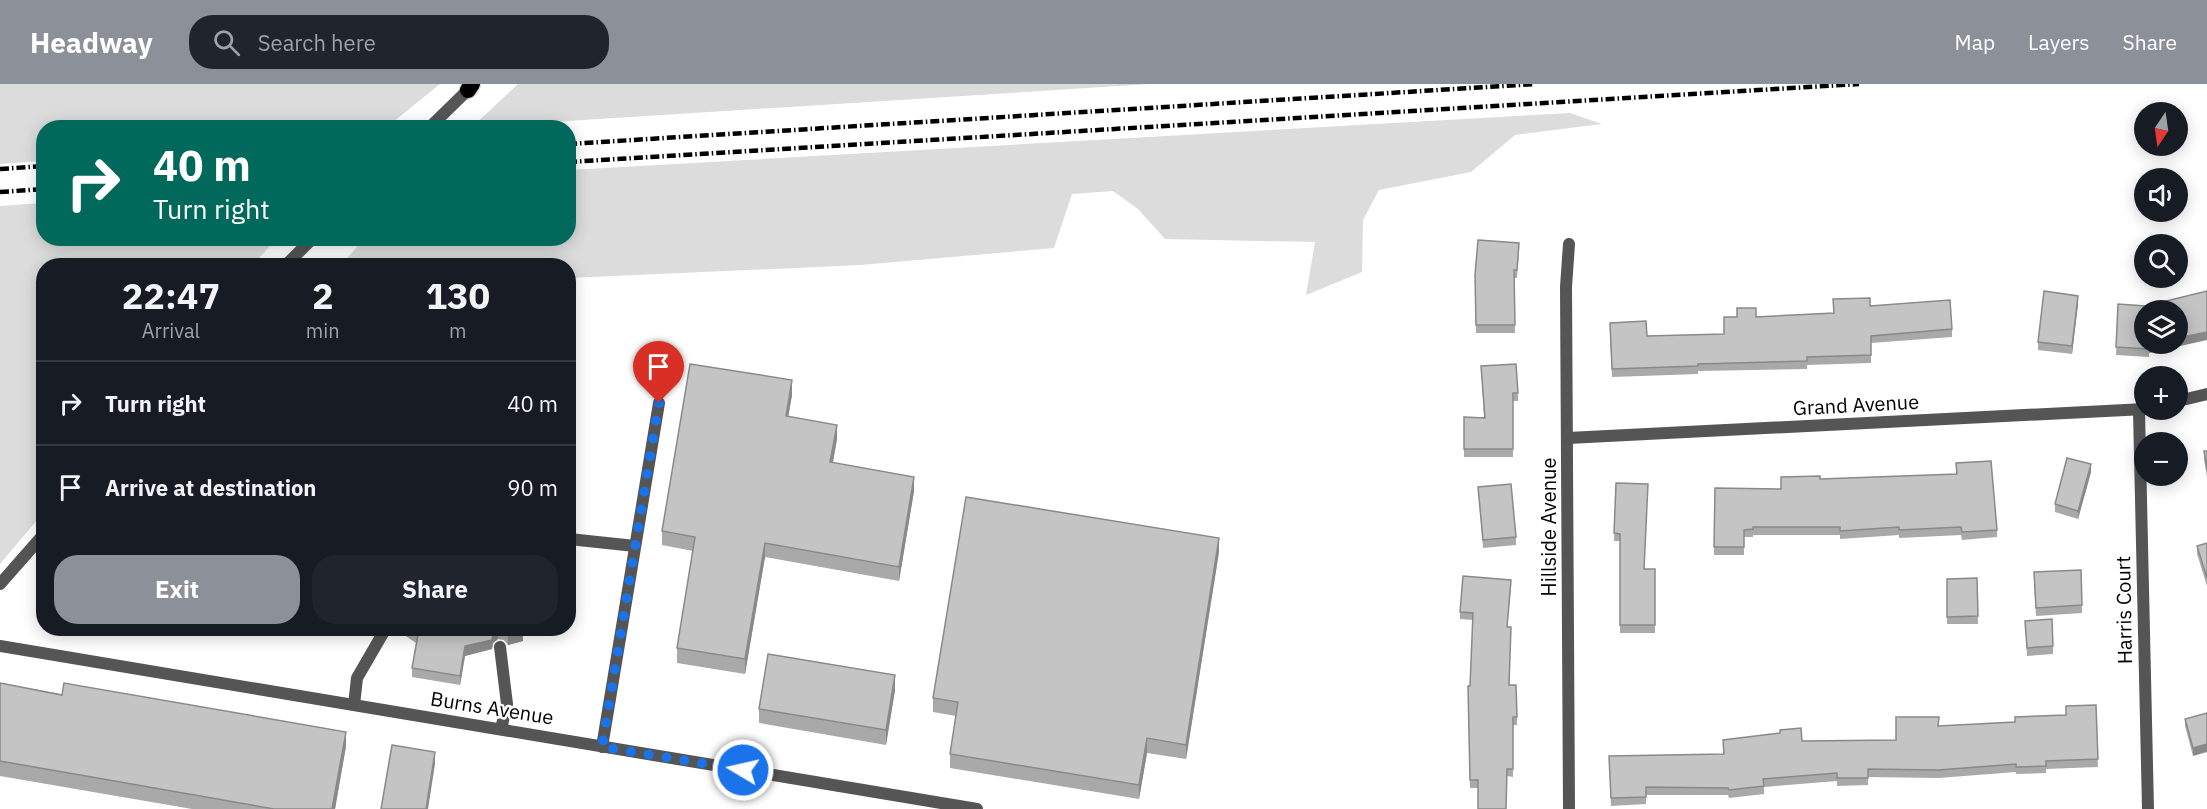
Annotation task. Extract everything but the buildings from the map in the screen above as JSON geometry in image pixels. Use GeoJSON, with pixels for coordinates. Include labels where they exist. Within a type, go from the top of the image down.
{"type":"FeatureCollection","features":[{"type":"Feature","properties":{"kind":"street"},"geometry":{"type":"LineString","coordinates":[[437,120],[472,86]]}},
{"type":"Feature","properties":{"kind":"street","name":"Hillside Avenue"},"geometry":{"type":"LineString","coordinates":[[1569,244],[1566,287],[1569,809]]}},
{"type":"Feature","properties":{"kind":"street"},"geometry":{"type":"LineString","coordinates":[[293,258],[305,246]]}},
{"type":"Feature","properties":{"kind":"street"},"geometry":{"type":"LineString","coordinates":[[2188,399],[2207,394]]}},
{"type":"Feature","properties":{"kind":"street"},"geometry":{"type":"LineString","coordinates":[[602,747],[659,403]]}},
{"type":"Feature","properties":{"kind":"street","name":"Grand Avenue"},"geometry":{"type":"LineString","coordinates":[[1568,438],[2134,410]]}},
{"type":"Feature","properties":{"kind":"street","name":"Harris Court"},"geometry":{"type":"LineString","coordinates":[[2142,420],[2148,809]]}},
{"type":"Feature","properties":{"kind":"street"},"geometry":{"type":"LineString","coordinates":[[576,540],[635,546]]}},
{"type":"Feature","properties":{"kind":"street"},"geometry":{"type":"LineString","coordinates":[[0,584],[36,543]]}},
{"type":"Feature","properties":{"kind":"street"},"geometry":{"type":"LineString","coordinates":[[354,705],[357,678],[381,636]]}},
{"type":"Feature","properties":{"kind":"street","name":"Burns Avenue"},"geometry":{"type":"LineString","coordinates":[[0,646],[977,809]]}},
{"type":"Feature","properties":{"kind":"street"},"geometry":{"type":"LineString","coordinates":[[501,647],[507,704],[501,729]]}},
{"type":"Feature","properties":{"kind":"shaded area"},"geometry":{"type":"Polygon","coordinates":[[[0,84],[440,84],[396,120],[36,120],[36,161],[0,164],[0,84]]]}},
{"type":"Feature","properties":{"kind":"shaded area"},"geometry":{"type":"Polygon","coordinates":[[[518,84],[1151,84],[576,120],[479,120],[518,84]]]}},
{"type":"Feature","properties":{"kind":"shaded area"},"geometry":{"type":"Polygon","coordinates":[[[1570,113],[1602,124],[1515,135],[1471,172],[1379,190],[1363,220],[1362,272],[1306,295],[1315,242],[1165,239],[1138,209],[1113,191],[1072,194],[1054,248],[861,265],[576,278],[576,258],[347,258],[358,246],[576,246],[576,170],[1570,113]]]}},
{"type":"Feature","properties":{"kind":"shaded area"},"geometry":{"type":"Polygon","coordinates":[[[36,203],[36,246],[270,246],[259,258],[36,258],[36,521],[0,564],[0,206],[36,203]]]}},
{"type":"Feature","properties":{"kind":"railway"},"geometry":{"type":"LineString","coordinates":[[576,144],[1535,84]]}},
{"type":"Feature","properties":{"kind":"railway"},"geometry":{"type":"LineString","coordinates":[[576,162],[1859,84]]}},
{"type":"Feature","properties":{"kind":"railway"},"geometry":{"type":"LineString","coordinates":[[0,169],[36,167]]}},
{"type":"Feature","properties":{"kind":"railway"},"geometry":{"type":"LineString","coordinates":[[0,192],[36,190]]}},
{"type":"Feature","properties":{"kind":"route"},"geometry":{"type":"LineString","coordinates":[[659,403],[602,747],[743,770]]}}]}
